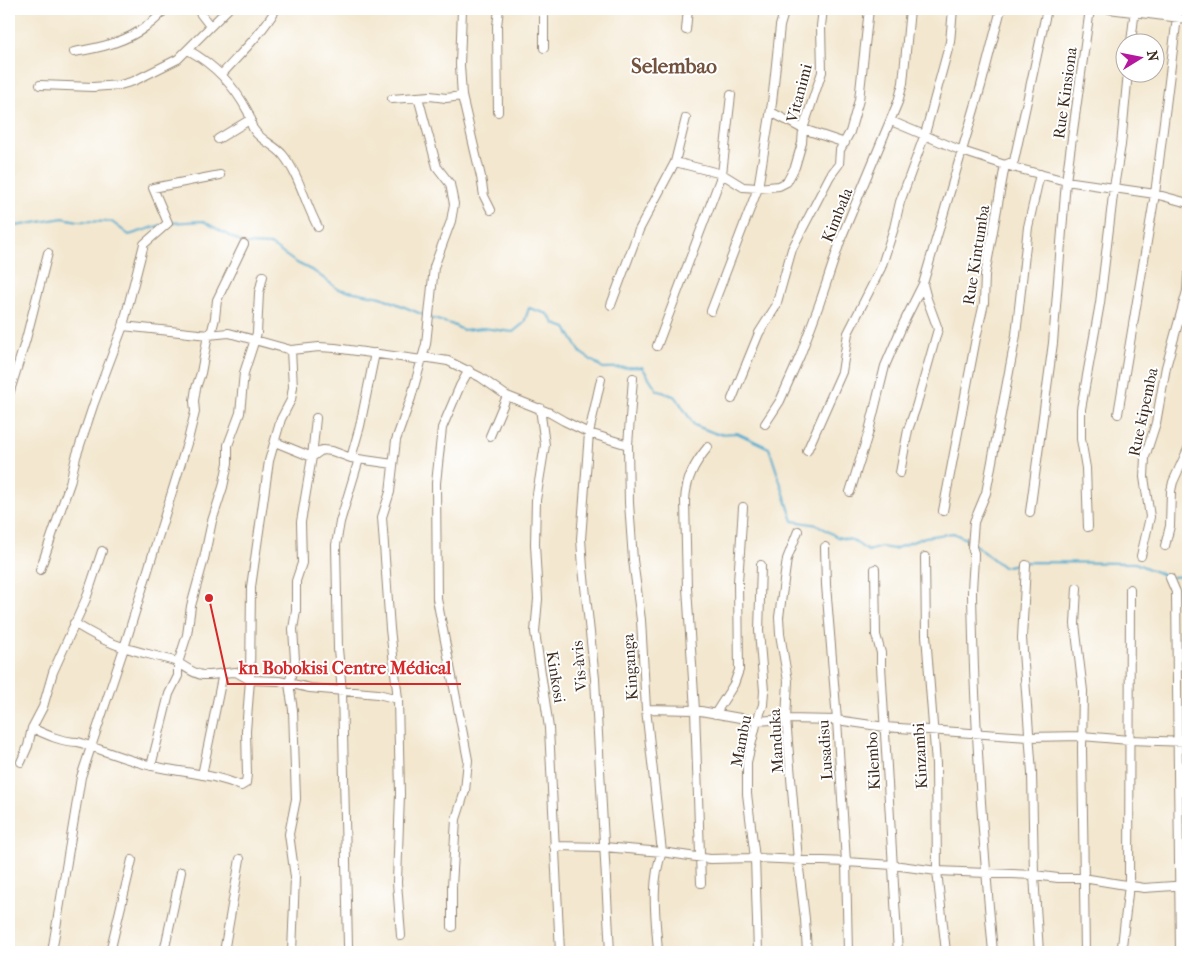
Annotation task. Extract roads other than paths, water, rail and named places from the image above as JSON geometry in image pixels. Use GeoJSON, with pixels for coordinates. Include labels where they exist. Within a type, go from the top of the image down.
{"type":"FeatureCollection","features":[{"type":"Feature","properties":{"kind":"street"},"geometry":{"type":"LineString","coordinates":[[74,52],[98,48],[131,36],[148,25],[166,9]]}},
{"type":"Feature","properties":{"kind":"street"},"geometry":{"type":"LineString","coordinates":[[197,9],[210,26]]}},
{"type":"Feature","properties":{"kind":"street"},"geometry":{"type":"LineString","coordinates":[[40,85],[93,88],[120,85],[147,76],[178,59],[228,9]]}},
{"type":"Feature","properties":{"kind":"street"},"geometry":{"type":"LineString","coordinates":[[222,74],[248,46],[276,9]]}},
{"type":"Feature","properties":{"kind":"street"},"geometry":{"type":"LineString","coordinates":[[462,9],[460,64],[462,96],[484,196],[491,210]]}},
{"type":"Feature","properties":{"kind":"street"},"geometry":{"type":"LineString","coordinates":[[498,112],[497,26],[499,9]]}},
{"type":"Feature","properties":{"kind":"street"},"geometry":{"type":"LineString","coordinates":[[544,9],[544,48]]}},
{"type":"Feature","properties":{"kind":"street"},"geometry":{"type":"LineString","coordinates":[[686,30],[688,9]]}},
{"type":"Feature","properties":{"kind":"street"},"geometry":{"type":"LineString","coordinates":[[711,311],[758,188],[771,112],[780,26],[785,9]]}},
{"type":"Feature","properties":{"kind":"street","name":"Vitanimi"},"geometry":{"type":"LineString","coordinates":[[758,188],[779,186],[787,182],[795,167],[802,143],[803,130],[822,72],[821,26],[823,9]]}},
{"type":"Feature","properties":{"kind":"street"},"geometry":{"type":"LineString","coordinates":[[732,399],[759,333],[776,306],[792,249],[830,176],[839,164],[840,150],[850,132],[859,100],[869,9]]}},
{"type":"Feature","properties":{"kind":"street","name":"Kimbala"},"geometry":{"type":"LineString","coordinates":[[765,424],[780,401],[800,356],[842,236],[891,121],[903,84],[910,9]]}},
{"type":"Feature","properties":{"kind":"street"},"geometry":{"type":"LineString","coordinates":[[806,450],[842,372],[848,332],[881,268],[900,202],[925,134],[950,42],[953,9]]}},
{"type":"Feature","properties":{"kind":"street"},"geometry":{"type":"LineString","coordinates":[[850,492],[885,366],[923,284],[988,62],[1001,9]]}},
{"type":"Feature","properties":{"kind":"street","name":"Rue Kintumba"},"geometry":{"type":"LineString","coordinates":[[943,511],[984,303],[985,275],[1005,165],[1014,161],[1046,9]]}},
{"type":"Feature","properties":{"kind":"street","name":"Rue Kinsiona"},"geometry":{"type":"LineString","coordinates":[[1030,512],[1053,344],[1066,181],[1090,9]]}},
{"type":"Feature","properties":{"kind":"street"},"geometry":{"type":"LineString","coordinates":[[1109,9],[1188,18]]}},
{"type":"Feature","properties":{"kind":"street"},"geometry":{"type":"LineString","coordinates":[[1118,414],[1154,194],[1178,9]]}},
{"type":"Feature","properties":{"kind":"street"},"geometry":{"type":"LineString","coordinates":[[1132,32],[1134,11]]}},
{"type":"Feature","properties":{"kind":"street"},"geometry":{"type":"LineString","coordinates":[[188,50],[203,58],[222,74],[235,90],[251,119],[255,132],[281,153],[289,163],[299,182],[309,211],[318,227]]}},
{"type":"Feature","properties":{"kind":"street"},"geometry":{"type":"LineString","coordinates":[[1088,527],[1086,468],[1081,439],[1081,409],[1100,302],[1121,145],[1127,82]]}},
{"type":"Feature","properties":{"kind":"street"},"geometry":{"type":"LineString","coordinates":[[658,346],[722,174],[732,95]]}},
{"type":"Feature","properties":{"kind":"street"},"geometry":{"type":"LineString","coordinates":[[392,99],[462,96]]}},
{"type":"Feature","properties":{"kind":"street"},"geometry":{"type":"LineString","coordinates":[[401,936],[397,882],[400,794],[398,699],[390,629],[382,520],[390,492],[396,440],[411,398],[426,344],[434,268],[451,220],[454,204],[450,184],[437,167],[418,97]]}},
{"type":"Feature","properties":{"kind":"street"},"geometry":{"type":"LineString","coordinates":[[771,112],[803,130],[845,143]]}},
{"type":"Feature","properties":{"kind":"street"},"geometry":{"type":"LineString","coordinates":[[611,305],[638,230],[675,162],[686,118]]}},
{"type":"Feature","properties":{"kind":"street"},"geometry":{"type":"LineString","coordinates":[[218,139],[251,119]]}},
{"type":"Feature","properties":{"kind":"street"},"geometry":{"type":"LineString","coordinates":[[891,121],[962,151],[1005,165],[1066,181],[1154,194],[1188,203]]}},
{"type":"Feature","properties":{"kind":"street"},"geometry":{"type":"LineString","coordinates":[[675,162],[722,174],[743,186],[758,188]]}},
{"type":"Feature","properties":{"kind":"street"},"geometry":{"type":"LineString","coordinates":[[993,952],[977,733],[972,592],[974,553],[972,539],[974,522],[986,493],[1016,335],[1028,227],[1040,174]]}},
{"type":"Feature","properties":{"kind":"street"},"geometry":{"type":"LineString","coordinates":[[40,570],[70,483],[76,457],[94,403],[123,326],[144,244],[168,223],[153,188],[220,175]]}},
{"type":"Feature","properties":{"kind":"street"},"geometry":{"type":"LineString","coordinates":[[52,952],[81,777],[124,648],[194,416],[196,388],[208,335],[213,324],[217,300],[244,244]]}},
{"type":"Feature","properties":{"kind":"street"},"geometry":{"type":"LineString","coordinates":[[9,394],[48,253]]}},
{"type":"Feature","properties":{"kind":"street","name":"Rue kipemba"},"geometry":{"type":"LineString","coordinates":[[1141,556],[1150,517],[1144,477],[1145,457],[1156,423],[1163,383],[1188,275]]}},
{"type":"Feature","properties":{"kind":"street"},"geometry":{"type":"LineString","coordinates":[[151,766],[170,694],[178,676],[178,662],[186,640],[191,606],[212,520],[223,487],[228,463],[228,445],[240,413],[244,373],[255,340],[258,324],[259,293],[262,276]]}},
{"type":"Feature","properties":{"kind":"street"},"geometry":{"type":"LineString","coordinates":[[900,473],[908,430],[938,329],[923,284]]}},
{"type":"Feature","properties":{"kind":"street"},"geometry":{"type":"LineString","coordinates":[[123,326],[208,335],[229,334],[291,350],[319,347],[448,361],[469,370],[507,396],[540,408],[590,433],[628,444]]}},
{"type":"Feature","properties":{"kind":"street"},"geometry":{"type":"LineString","coordinates":[[32,728],[60,740],[78,742],[117,757],[151,766],[202,775],[233,782],[241,786],[246,783],[251,587],[269,461],[281,419],[291,400],[293,387],[291,350]]}},
{"type":"Feature","properties":{"kind":"street"},"geometry":{"type":"LineString","coordinates":[[348,945],[348,889],[342,690],[338,649],[336,545],[355,459],[375,353]]}},
{"type":"Feature","properties":{"kind":"street"},"geometry":{"type":"LineString","coordinates":[[452,927],[456,818],[465,791],[468,760],[437,599],[436,484],[442,428],[469,370]]}},
{"type":"Feature","properties":{"kind":"street","name":"Kinganga"},"geometry":{"type":"LineString","coordinates":[[633,378],[628,444],[629,502],[646,709],[662,852],[654,895],[658,952]]}},
{"type":"Feature","properties":{"kind":"street","name":"Vis-àvis"},"geometry":{"type":"LineString","coordinates":[[601,379],[590,433],[581,553],[595,679],[610,952]]}},
{"type":"Feature","properties":{"kind":"street"},"geometry":{"type":"LineString","coordinates":[[490,436],[507,396]]}},
{"type":"Feature","properties":{"kind":"street","name":"Kinkosi"},"geometry":{"type":"LineString","coordinates":[[540,408],[545,445],[536,500],[535,544],[538,599],[535,632],[549,728],[560,952]]}},
{"type":"Feature","properties":{"kind":"street"},"geometry":{"type":"LineString","coordinates":[[292,952],[295,878],[289,834],[296,799],[293,710],[289,684],[295,660],[293,629],[296,611],[296,581],[302,562],[301,522],[312,457],[316,418]]}},
{"type":"Feature","properties":{"kind":"street"},"geometry":{"type":"LineString","coordinates":[[275,442],[312,457]]}},
{"type":"Feature","properties":{"kind":"street"},"geometry":{"type":"LineString","coordinates":[[701,883],[695,710],[687,588],[685,491],[692,468],[708,447]]}},
{"type":"Feature","properties":{"kind":"street"},"geometry":{"type":"LineString","coordinates":[[1165,546],[1170,526],[1173,482],[1188,449]]}},
{"type":"Feature","properties":{"kind":"street"},"geometry":{"type":"LineString","coordinates":[[312,457],[322,450],[355,459],[392,464]]}},
{"type":"Feature","properties":{"kind":"street"},"geometry":{"type":"LineString","coordinates":[[715,714],[734,684],[739,670],[738,582],[743,507]]}},
{"type":"Feature","properties":{"kind":"street","name":"Manduka"},"geometry":{"type":"LineString","coordinates":[[798,531],[788,559],[779,617],[788,681],[786,719],[798,860],[804,900],[807,952]]}},
{"type":"Feature","properties":{"kind":"street","name":"Lusadisu"},"geometry":{"type":"LineString","coordinates":[[825,546],[846,862],[848,952]]}},
{"type":"Feature","properties":{"kind":"street"},"geometry":{"type":"LineString","coordinates":[[21,762],[28,746],[32,728],[43,707],[53,672],[86,599],[102,551]]}},
{"type":"Feature","properties":{"kind":"street","name":"Kinzambi"},"geometry":{"type":"LineString","coordinates":[[925,557],[926,635],[936,772],[937,871],[946,952]]}},
{"type":"Feature","properties":{"kind":"street","name":"Mambu"},"geometry":{"type":"LineString","coordinates":[[758,952],[754,858],[747,794],[747,762],[763,705],[764,691],[759,631],[761,565]]}},
{"type":"Feature","properties":{"kind":"street"},"geometry":{"type":"LineString","coordinates":[[1026,565],[1022,638],[1032,773],[1034,875],[1039,952]]}},
{"type":"Feature","properties":{"kind":"street","name":"Kilembo"},"geometry":{"type":"LineString","coordinates":[[876,569],[876,635],[881,653],[898,952]]}},
{"type":"Feature","properties":{"kind":"street"},"geometry":{"type":"LineString","coordinates":[[1170,578],[1176,592],[1180,952]]}},
{"type":"Feature","properties":{"kind":"street"},"geometry":{"type":"LineString","coordinates":[[1076,588],[1075,624],[1084,692],[1082,736],[1085,952]]}},
{"type":"Feature","properties":{"kind":"street"},"geometry":{"type":"LineString","coordinates":[[1124,952],[1122,946],[1129,885],[1130,589]]}},
{"type":"Feature","properties":{"kind":"street"},"geometry":{"type":"LineString","coordinates":[[74,623],[92,634],[124,648],[157,655],[178,662],[190,671],[201,674],[236,672],[250,680],[279,681],[310,688],[378,694],[398,699]]}},
{"type":"Feature","properties":{"kind":"street"},"geometry":{"type":"LineString","coordinates":[[202,775],[222,674]]}},
{"type":"Feature","properties":{"kind":"street"},"geometry":{"type":"LineString","coordinates":[[646,709],[695,710],[757,721],[786,719],[837,720],[885,727],[1028,737],[1082,736],[1188,742]]}},
{"type":"Feature","properties":{"kind":"street"},"geometry":{"type":"LineString","coordinates":[[554,846],[604,847],[662,852],[701,858],[846,862],[893,865],[937,871],[1083,878],[1144,888],[1188,885]]}},
{"type":"Feature","properties":{"kind":"street"},"geometry":{"type":"LineString","coordinates":[[224,952],[240,859]]}},
{"type":"Feature","properties":{"kind":"street"},"geometry":{"type":"LineString","coordinates":[[110,952],[132,860]]}},
{"type":"Feature","properties":{"kind":"street"},"geometry":{"type":"LineString","coordinates":[[164,952],[181,872]]}},
{"type":"Feature","properties":{"kind":"waterway"},"geometry":{"type":"LineString","coordinates":[[9,221],[16,226],[63,218],[78,221],[112,222],[129,235],[161,225]]}},
{"type":"Feature","properties":{"kind":"waterway"},"geometry":{"type":"LineString","coordinates":[[170,223],[203,221],[242,243]]}},
{"type":"Feature","properties":{"kind":"waterway"},"geometry":{"type":"LineString","coordinates":[[247,244],[271,245],[295,262],[315,272],[338,289],[381,297],[426,316]]}},
{"type":"Feature","properties":{"kind":"waterway"},"geometry":{"type":"LineString","coordinates":[[430,318],[451,324],[463,330],[483,328],[513,332],[524,323],[529,308],[548,314],[555,324],[566,328],[581,353],[603,368],[642,367],[657,390],[676,397],[694,425],[717,434],[737,433],[769,448],[793,521],[818,525],[837,537],[852,540],[868,551],[881,547],[894,549],[925,537],[953,533],[970,541]]}},
{"type":"Feature","properties":{"kind":"waterway"},"geometry":{"type":"LineString","coordinates":[[974,544],[1003,567],[1025,562],[1135,563],[1168,577]]}},
{"type":"Feature","properties":{"kind":"waterway"},"geometry":{"type":"LineString","coordinates":[[1172,577],[1188,576]]}},
{"type":"Feature","properties":{"kind":"place","name":"kn Bobokisi Centre Médical"},"geometry":{"type":"Point","coordinates":[209,598]}},
{"type":"Feature","properties":{"kind":"district","name":"Selembao"},"geometry":{"type":"Point","coordinates":[674,66]}}]}
